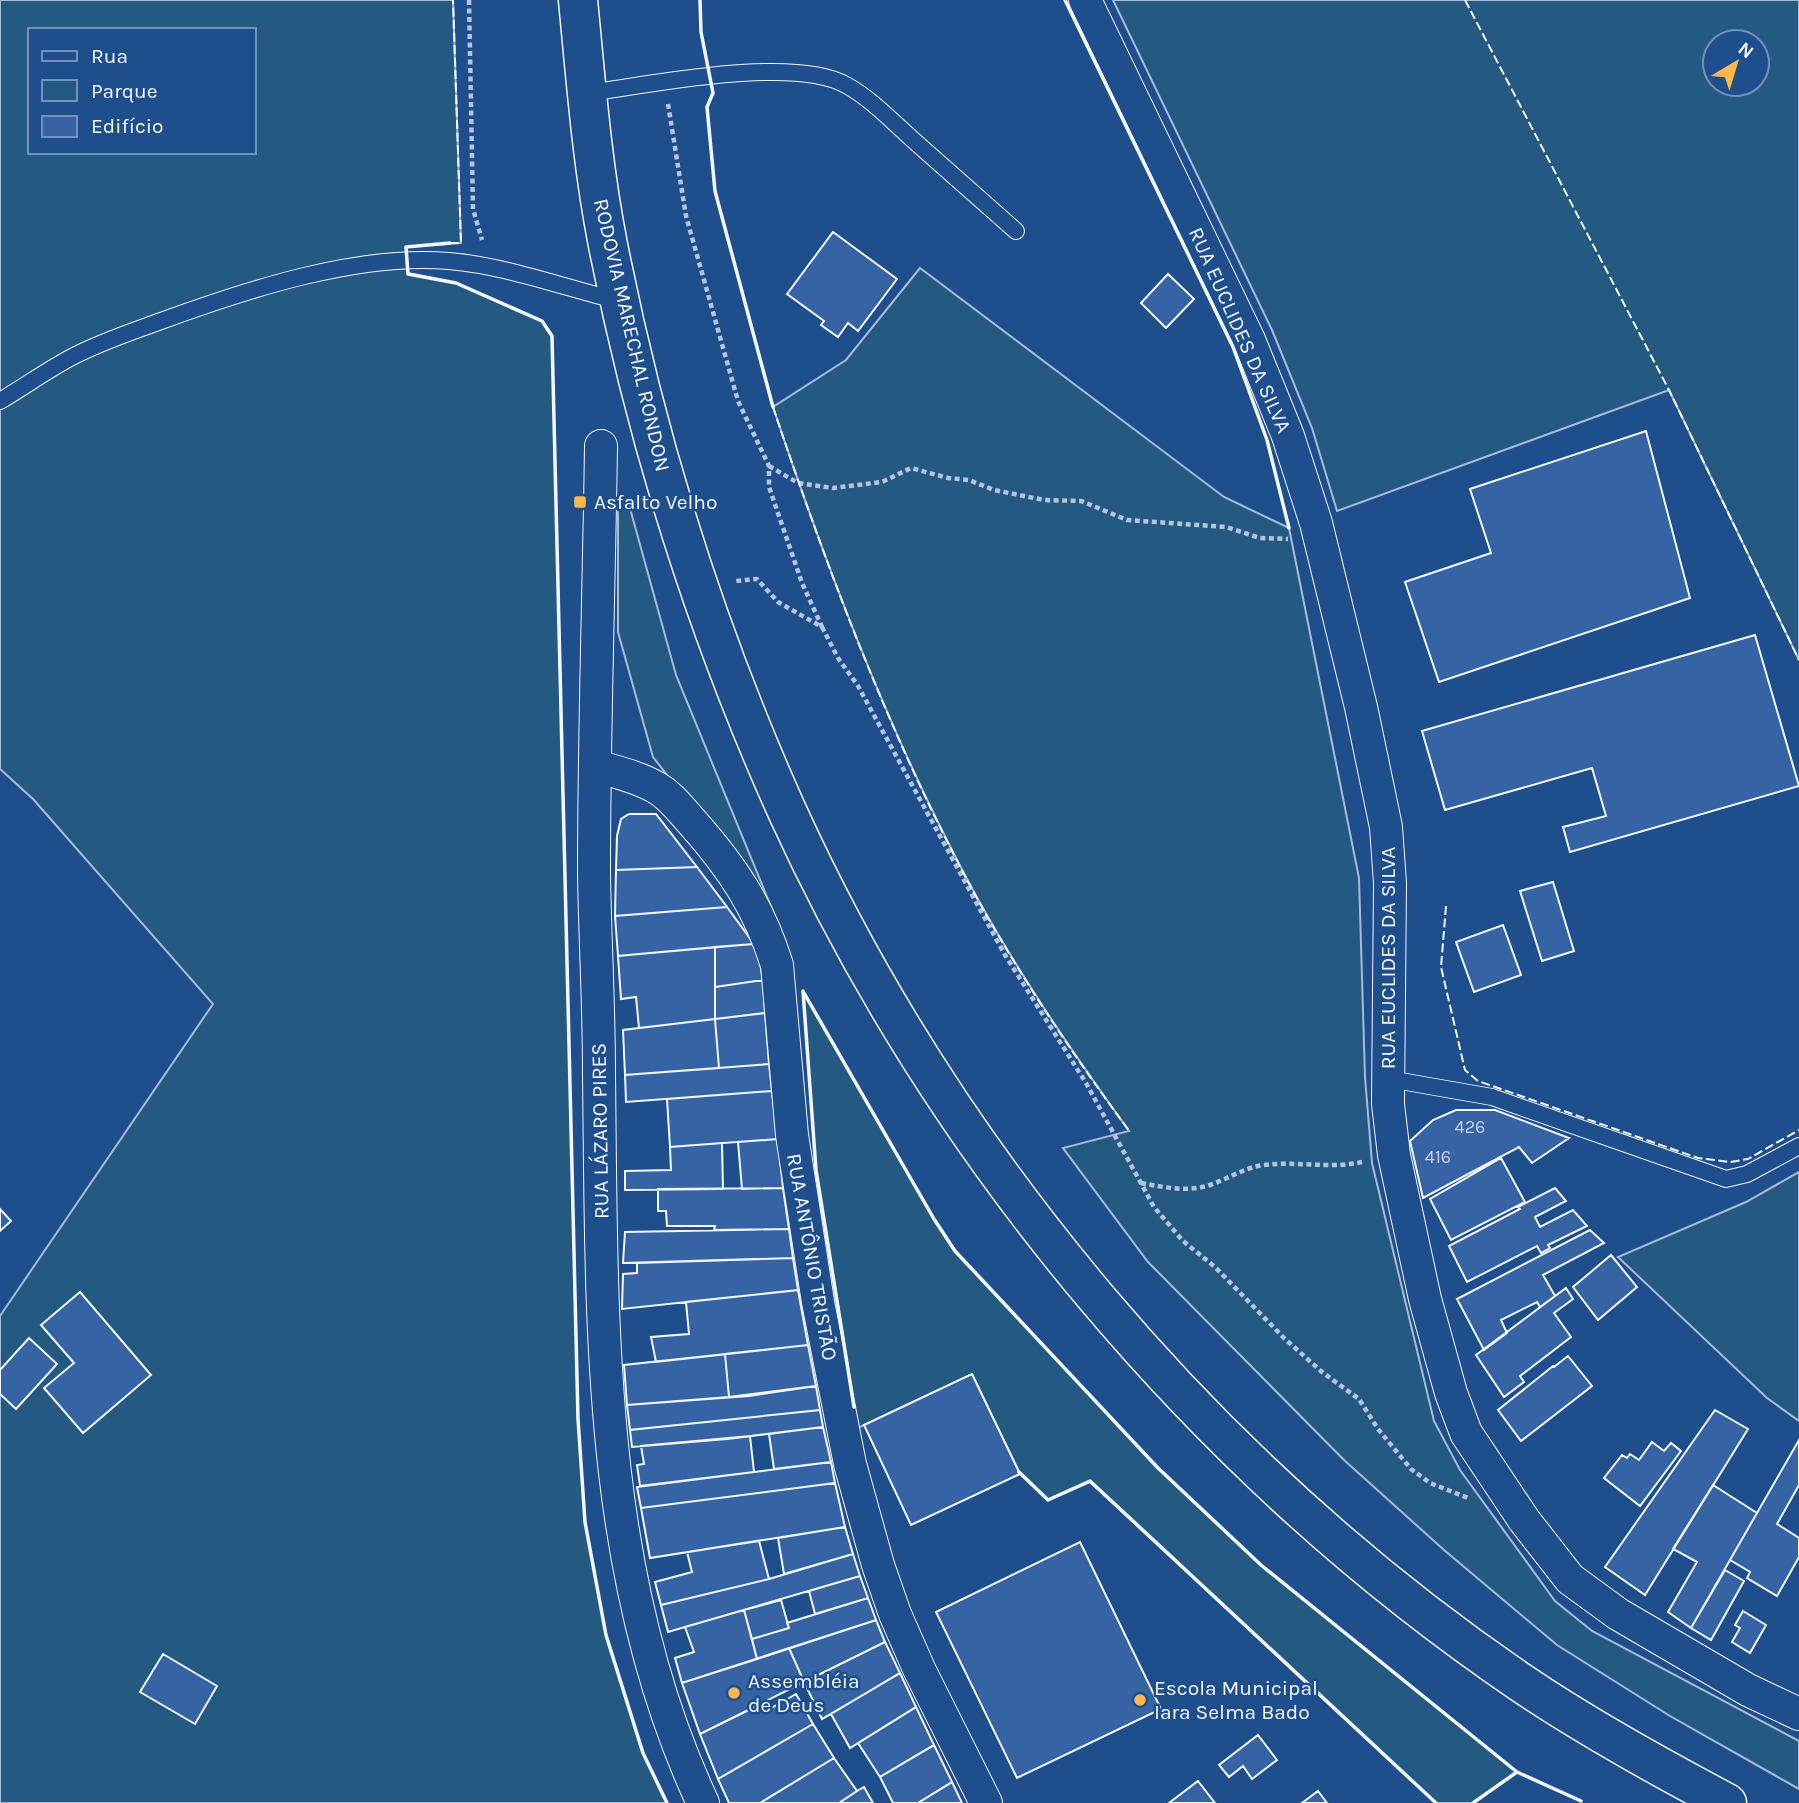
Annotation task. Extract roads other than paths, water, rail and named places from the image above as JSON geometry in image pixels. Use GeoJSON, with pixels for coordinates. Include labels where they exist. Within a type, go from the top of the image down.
{"type":"FeatureCollection","features":[{"type":"Feature","properties":{"kind":"main road","name":"RODOVIA MARECHAL RONDON"},"geometry":{"type":"LineString","coordinates":[[578,0],[604,219],[621,302],[664,477],[732,678],[788,812],[852,941],[926,1065],[1007,1185],[1097,1298],[1203,1415],[1298,1506],[1408,1599],[1524,1685],[1648,1761],[1727,1803]]}},
{"type":"Feature","properties":{"kind":"street","name":"RUA EUCLIDES DA SILVA"},"geometry":{"type":"LineString","coordinates":[[1085,0],[1249,340],[1289,436],[1323,551],[1361,708],[1386,827],[1390,883],[1388,1104],[1394,1155],[1425,1298],[1451,1393],[1466,1433],[1524,1520],[1570,1579],[1593,1597],[1748,1690],[1799,1714]]}},
{"type":"Feature","properties":{"kind":"street","name":"RUA LÁZARO PIRES"},"geometry":{"type":"LineString","coordinates":[[601,446],[594,874],[606,1400],[616,1492],[639,1616],[667,1716],[686,1768],[703,1803]]}},
{"type":"Feature","properties":{"kind":"street","name":"RUA ANTÔNIO TRISTÃO"},"geometry":{"type":"LineString","coordinates":[[596,766],[646,781],[674,802],[727,864],[761,918],[777,965],[792,1135],[818,1302],[850,1464],[874,1553],[895,1614],[919,1669],[986,1803]]}},
{"type":"Feature","properties":{"kind":"lane"},"geometry":{"type":"LineString","coordinates":[[588,93],[719,75],[776,71],[845,84],[876,107],[1016,231]]}},
{"type":"Feature","properties":{"kind":"lane"},"geometry":{"type":"LineString","coordinates":[[0,401],[73,356],[194,309],[281,282],[383,262],[446,261],[493,266],[621,302]]}},
{"type":"Feature","properties":{"kind":"lane"},"geometry":{"type":"LineString","coordinates":[[1389,1079],[1492,1097],[1727,1179],[1747,1174],[1799,1146]]}},
{"type":"Feature","properties":{"kind":"place","name":"Asfalto Velho"},"geometry":{"type":"Point","coordinates":[580,502]}},
{"type":"Feature","properties":{"kind":"place","name":"Assembléia de Deus"},"geometry":{"type":"Point","coordinates":[734,1693]}},
{"type":"Feature","properties":{"kind":"place","name":"Escola Municipal Iara Selma Bado"},"geometry":{"type":"Point","coordinates":[1140,1700]}}]}
